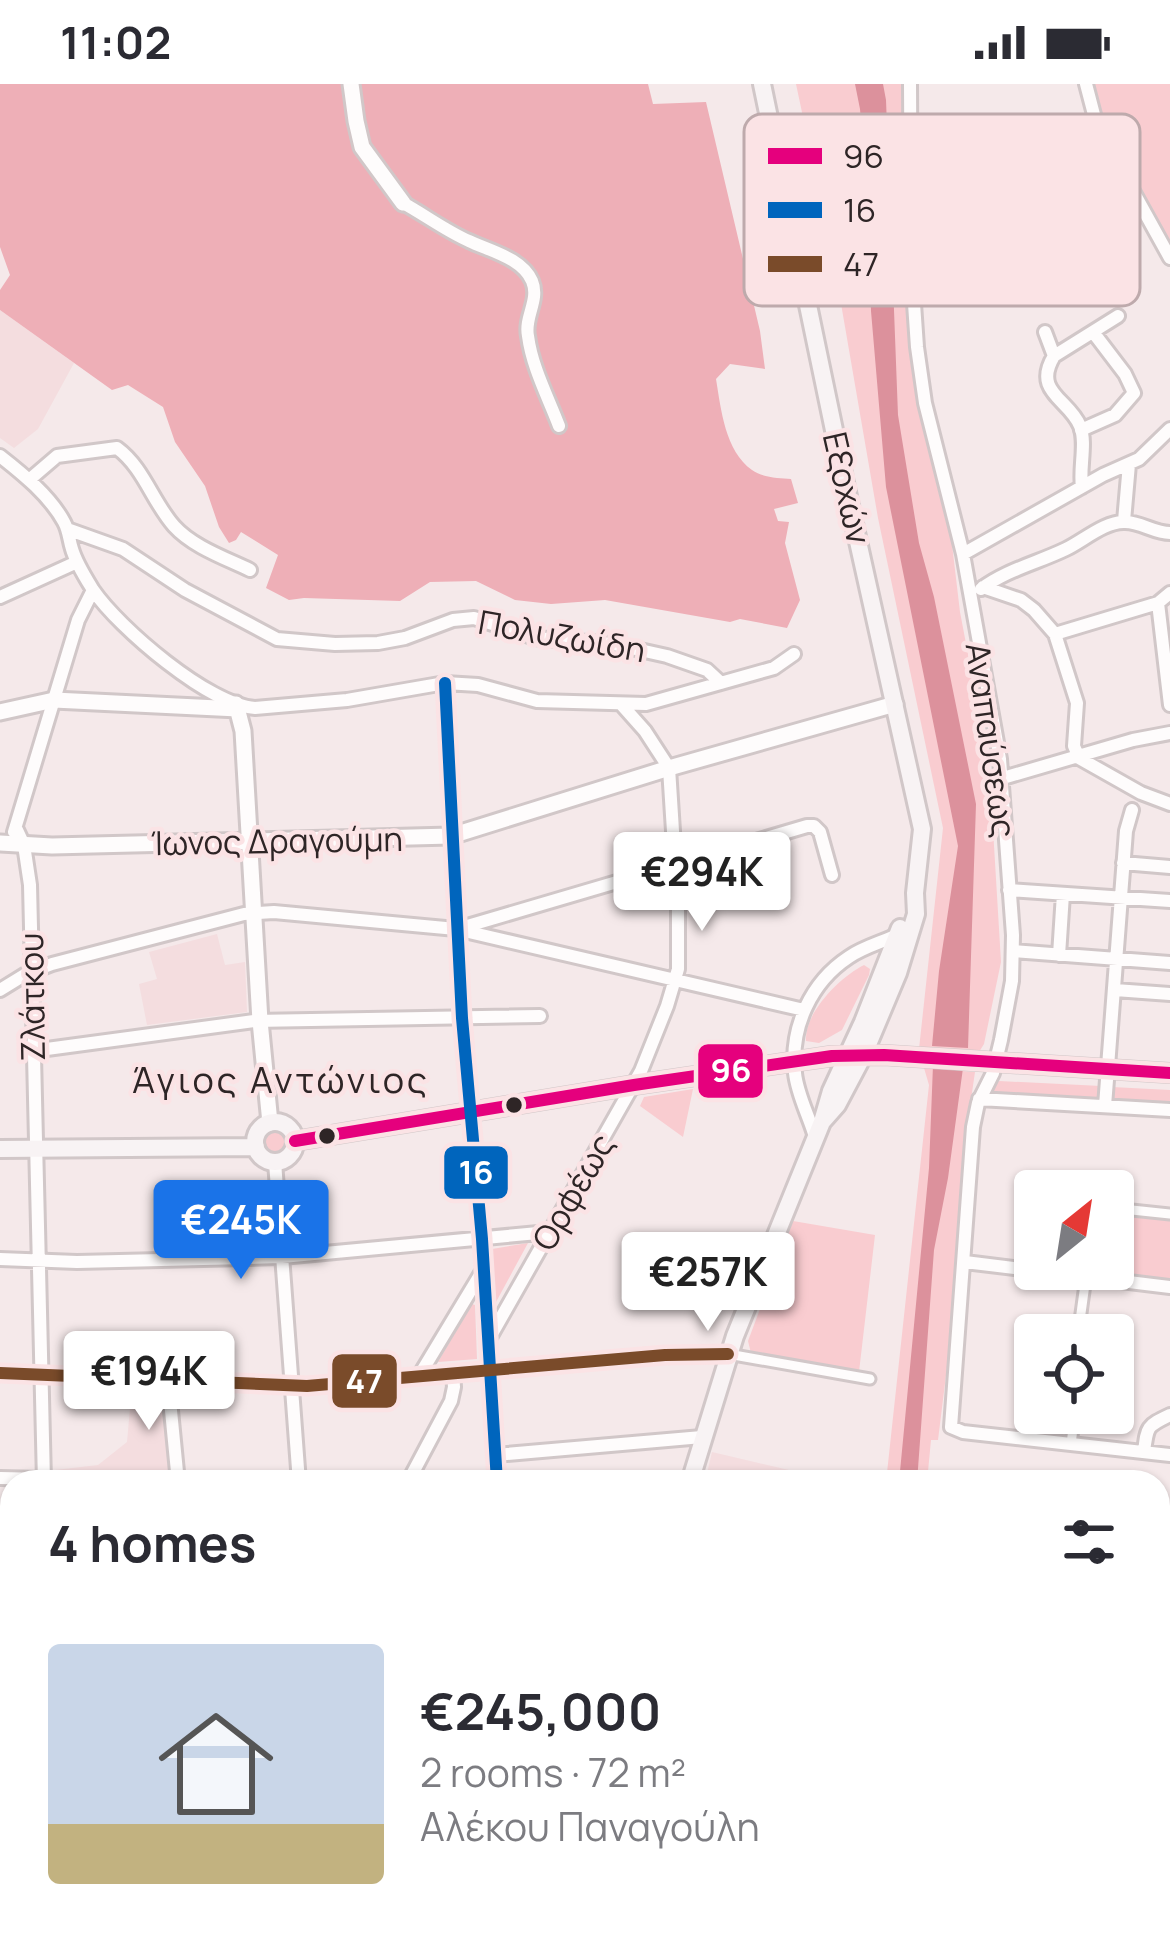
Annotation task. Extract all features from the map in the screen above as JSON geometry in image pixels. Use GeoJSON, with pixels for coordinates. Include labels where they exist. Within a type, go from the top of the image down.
{"type":"FeatureCollection","features":[{"type":"Feature","properties":{"kind":"main road","name":"Εξοχών"},"geometry":{"type":"LineString","coordinates":[[762,84],[768,114]]}},
{"type":"Feature","properties":{"kind":"main road","name":"Εξοχών"},"geometry":{"type":"LineString","coordinates":[[808,306],[922,823],[915,893]]}},
{"type":"Feature","properties":{"kind":"main road"},"geometry":{"type":"LineString","coordinates":[[694,1470],[728,1354],[831,1091],[890,999],[915,920],[915,893]]}},
{"type":"Feature","properties":{"kind":"main road"},"geometry":{"type":"LineString","coordinates":[[856,1054],[915,893]]}},
{"type":"Feature","properties":{"kind":"main road"},"geometry":{"type":"LineString","coordinates":[[890,999],[889,1034],[909,1056]]}},
{"type":"Feature","properties":{"kind":"main road"},"geometry":{"type":"LineString","coordinates":[[295,1141],[795,1059],[856,1054],[1170,1073]]}},
{"type":"Feature","properties":{"kind":"main road"},"geometry":{"type":"LineString","coordinates":[[270,1123],[287,1126],[295,1141],[290,1156],[275,1162],[261,1156],[256,1147],[259,1130],[270,1123]]}},
{"type":"Feature","properties":{"kind":"main road"},"geometry":{"type":"LineString","coordinates":[[0,1149],[256,1147]]}},
{"type":"Feature","properties":{"kind":"street"},"geometry":{"type":"LineString","coordinates":[[351,84],[362,147],[403,203],[467,241],[519,264],[530,276],[534,302],[526,330],[559,426]]}},
{"type":"Feature","properties":{"kind":"street"},"geometry":{"type":"LineString","coordinates":[[1086,84],[1093,114]]}},
{"type":"Feature","properties":{"kind":"street"},"geometry":{"type":"LineString","coordinates":[[1140,204],[1170,258]]}},
{"type":"Feature","properties":{"kind":"street","name":"Αναπαύσεως"},"geometry":{"type":"LineString","coordinates":[[913,306],[925,403],[963,554],[1003,778],[1014,951],[1010,991],[972,1141],[952,1428],[1071,1444]]}},
{"type":"Feature","properties":{"kind":"street"},"geometry":{"type":"LineString","coordinates":[[1082,487],[1081,430],[1048,383],[1048,368],[1054,356],[1118,316]]}},
{"type":"Feature","properties":{"kind":"street"},"geometry":{"type":"LineString","coordinates":[[1045,332],[1054,356]]}},
{"type":"Feature","properties":{"kind":"street"},"geometry":{"type":"LineString","coordinates":[[1081,430],[1115,415],[1134,393],[1093,332]]}},
{"type":"Feature","properties":{"kind":"street"},"geometry":{"type":"LineString","coordinates":[[963,554],[1129,464],[1170,429]]}},
{"type":"Feature","properties":{"kind":"street"},"geometry":{"type":"LineString","coordinates":[[29,480],[57,456],[117,448],[134,464],[182,534],[250,570]]}},
{"type":"Feature","properties":{"kind":"street"},"geometry":{"type":"LineString","coordinates":[[0,456],[52,506],[67,529],[77,562],[112,613],[160,656],[237,707],[243,731],[270,1123]]}},
{"type":"Feature","properties":{"kind":"street"},"geometry":{"type":"LineString","coordinates":[[1124,521],[1129,464]]}},
{"type":"Feature","properties":{"kind":"street"},"geometry":{"type":"LineString","coordinates":[[971,598],[1004,575],[1114,523],[1124,521],[1169,536]]}},
{"type":"Feature","properties":{"kind":"street","name":"Πολυζωίδη"},"geometry":{"type":"LineString","coordinates":[[67,529],[131,554],[185,590],[277,639],[378,643],[475,618],[535,638],[614,644],[667,656],[701,667],[722,683]]}},
{"type":"Feature","properties":{"kind":"street"},"geometry":{"type":"LineString","coordinates":[[0,598],[77,562]]}},
{"type":"Feature","properties":{"kind":"street"},"geometry":{"type":"LineString","coordinates":[[983,587],[1021,600],[1055,634],[1077,703],[1074,746],[1078,756],[1141,793],[1170,804]]}},
{"type":"Feature","properties":{"kind":"street"},"geometry":{"type":"LineString","coordinates":[[20,837],[54,700],[82,610],[93,590]]}},
{"type":"Feature","properties":{"kind":"street"},"geometry":{"type":"LineString","coordinates":[[1055,634],[1164,598],[1170,705]]}},
{"type":"Feature","properties":{"kind":"street"},"geometry":{"type":"LineString","coordinates":[[0,712],[54,700],[255,708],[314,704],[445,683],[478,685],[537,701],[655,703],[774,668],[794,654]]}},
{"type":"Feature","properties":{"kind":"street"},"geometry":{"type":"LineString","coordinates":[[445,683],[462,1018],[496,1470]]}},
{"type":"Feature","properties":{"kind":"street"},"geometry":{"type":"LineString","coordinates":[[620,704],[646,731],[669,768]]}},
{"type":"Feature","properties":{"kind":"street","name":"Ίωνος Δραγούμη"},"geometry":{"type":"LineString","coordinates":[[1,844],[20,837],[250,842],[451,836],[895,704]]}},
{"type":"Feature","properties":{"kind":"street"},"geometry":{"type":"LineString","coordinates":[[1003,778],[1170,733]]}},
{"type":"Feature","properties":{"kind":"street","name":"Ορφέως"},"geometry":{"type":"LineString","coordinates":[[488,1340],[634,1084],[676,978],[679,944],[669,768]]}},
{"type":"Feature","properties":{"kind":"street"},"geometry":{"type":"LineString","coordinates":[[1106,1106],[1126,826],[1141,793]]}},
{"type":"Feature","properties":{"kind":"street"},"geometry":{"type":"LineString","coordinates":[[457,929],[811,825],[820,832],[832,875]]}},
{"type":"Feature","properties":{"kind":"street","name":"Ζλάτκου"},"geometry":{"type":"LineString","coordinates":[[20,837],[29,885],[44,1470]]}},
{"type":"Feature","properties":{"kind":"street"},"geometry":{"type":"LineString","coordinates":[[1124,863],[1170,867]]}},
{"type":"Feature","properties":{"kind":"street"},"geometry":{"type":"LineString","coordinates":[[1009,890],[1170,901]]}},
{"type":"Feature","properties":{"kind":"street"},"geometry":{"type":"LineString","coordinates":[[1059,955],[1063,894]]}},
{"type":"Feature","properties":{"kind":"street"},"geometry":{"type":"LineString","coordinates":[[0,990],[31,971],[254,912],[457,929],[804,1010]]}},
{"type":"Feature","properties":{"kind":"street"},"geometry":{"type":"LineString","coordinates":[[497,917],[500,938]]}},
{"type":"Feature","properties":{"kind":"street"},"geometry":{"type":"LineString","coordinates":[[818,1129],[796,1080],[797,1034],[804,1010],[839,964],[897,936],[915,920]]}},
{"type":"Feature","properties":{"kind":"street"},"geometry":{"type":"LineString","coordinates":[[868,947],[887,964]]}},
{"type":"Feature","properties":{"kind":"street"},"geometry":{"type":"LineString","coordinates":[[1014,951],[1170,963]]}},
{"type":"Feature","properties":{"kind":"street"},"geometry":{"type":"LineString","coordinates":[[1115,990],[1170,994]]}},
{"type":"Feature","properties":{"kind":"street"},"geometry":{"type":"LineString","coordinates":[[32,1052],[260,1021],[540,1016]]}},
{"type":"Feature","properties":{"kind":"street"},"geometry":{"type":"LineString","coordinates":[[979,1099],[1170,1109]]}},
{"type":"Feature","properties":{"kind":"street"},"geometry":{"type":"LineString","coordinates":[[275,1162],[297,1470]]}},
{"type":"Feature","properties":{"kind":"street"},"geometry":{"type":"LineString","coordinates":[[1134,1210],[1170,1214]]}},
{"type":"Feature","properties":{"kind":"street"},"geometry":{"type":"LineString","coordinates":[[0,1259],[282,1257],[549,1232]]}},
{"type":"Feature","properties":{"kind":"street"},"geometry":{"type":"LineString","coordinates":[[965,1262],[1014,1267]]}},
{"type":"Feature","properties":{"kind":"street"},"geometry":{"type":"LineString","coordinates":[[419,1376],[484,1269]]}},
{"type":"Feature","properties":{"kind":"street"},"geometry":{"type":"LineString","coordinates":[[1134,1283],[1170,1288]]}},
{"type":"Feature","properties":{"kind":"street"},"geometry":{"type":"LineString","coordinates":[[0,1373],[290,1386],[728,1354],[870,1379]]}},
{"type":"Feature","properties":{"kind":"street"},"geometry":{"type":"LineString","coordinates":[[414,1470],[451,1401],[453,1373]]}},
{"type":"Feature","properties":{"kind":"street"},"geometry":{"type":"LineString","coordinates":[[168,1380],[177,1470]]}},
{"type":"Feature","properties":{"kind":"street"},"geometry":{"type":"LineString","coordinates":[[1144,1452],[1149,1426],[1170,1414]]}},
{"type":"Feature","properties":{"kind":"street"},"geometry":{"type":"LineString","coordinates":[[1072,1434],[1071,1444],[1170,1455]]}},
{"type":"Feature","properties":{"kind":"street"},"geometry":{"type":"LineString","coordinates":[[495,1455],[702,1437]]}},
{"type":"Feature","properties":{"kind":"shaded area"},"geometry":{"type":"Polygon","coordinates":[[[0,84],[648,84],[653,104],[706,102],[744,263],[744,306],[754,306],[765,369],[730,364],[716,379],[726,429],[743,462],[756,473],[791,479],[798,503],[774,509],[778,521],[789,522],[785,543],[800,600],[787,628],[605,600],[551,604],[515,600],[476,581],[430,582],[400,601],[289,600],[266,588],[278,555],[241,532],[229,543],[205,486],[175,442],[163,407],[128,385],[112,390],[0,310],[0,290],[10,275],[0,247],[0,84]]]}},
{"type":"Feature","properties":{"kind":"shaded area"},"geometry":{"type":"Polygon","coordinates":[[[796,84],[905,84],[905,114],[802,114],[796,84]]]}},
{"type":"Feature","properties":{"kind":"shaded area"},"geometry":{"type":"Polygon","coordinates":[[[855,84],[883,84],[887,114],[860,114],[855,84]]]}},
{"type":"Feature","properties":{"kind":"shaded area"},"geometry":{"type":"Polygon","coordinates":[[[1090,84],[1170,84],[1170,247],[1140,193],[1140,114],[1099,114],[1090,84]]]}},
{"type":"Feature","properties":{"kind":"shaded area"},"geometry":{"type":"Polygon","coordinates":[[[841,306],[908,306],[922,408],[951,536],[987,754],[1001,962],[979,1052],[919,1049],[943,828],[878,518],[841,306]]]}},
{"type":"Feature","properties":{"kind":"shaded area"},"geometry":{"type":"Polygon","coordinates":[[[871,306],[894,306],[898,415],[919,543],[976,804],[968,1048],[932,1046],[958,846],[886,487],[871,306]]]}},
{"type":"Feature","properties":{"kind":"shaded area"},"geometry":{"type":"Polygon","coordinates":[[[0,310],[74,363],[38,429],[14,448],[0,438],[0,310]]]}},
{"type":"Feature","properties":{"kind":"shaded area"},"geometry":{"type":"Polygon","coordinates":[[[217,934],[225,965],[245,962],[247,1012],[147,1025],[139,984],[157,979],[149,952],[217,934]]]}},
{"type":"Feature","properties":{"kind":"shaded area"},"geometry":{"type":"Polygon","coordinates":[[[864,965],[869,975],[842,1030],[819,1043],[806,1041],[811,1019],[825,997],[864,965]]]}},
{"type":"Feature","properties":{"kind":"shaded area"},"geometry":{"type":"Polygon","coordinates":[[[933,1065],[963,1068],[934,1250],[918,1470],[900,1470],[929,1168],[933,1065]]]}},
{"type":"Feature","properties":{"kind":"shaded area"},"geometry":{"type":"Polygon","coordinates":[[[924,1068],[975,1072],[948,1359],[938,1440],[931,1440],[928,1470],[887,1470],[929,1085],[924,1068]]]}},
{"type":"Feature","properties":{"kind":"shaded area"},"geometry":{"type":"Polygon","coordinates":[[[999,1081],[1101,1086],[1097,1100],[997,1094],[992,1091],[999,1081]]]}},
{"type":"Feature","properties":{"kind":"shaded area"},"geometry":{"type":"Polygon","coordinates":[[[1112,1087],[1170,1090],[1170,1104],[1115,1101],[1112,1087]]]}},
{"type":"Feature","properties":{"kind":"shaded area"},"geometry":{"type":"Polygon","coordinates":[[[693,1089],[683,1137],[640,1106],[644,1097],[693,1089]]]}},
{"type":"Feature","properties":{"kind":"shaded area"},"geometry":{"type":"Polygon","coordinates":[[[275,1128],[285,1132],[289,1142],[285,1152],[275,1156],[265,1152],[261,1142],[265,1132],[275,1128]]]}},
{"type":"Feature","properties":{"kind":"shaded area"},"geometry":{"type":"Polygon","coordinates":[[[1134,1215],[1170,1219],[1170,1279],[1134,1275],[1134,1215]]]}},
{"type":"Feature","properties":{"kind":"shaded area"},"geometry":{"type":"Polygon","coordinates":[[[793,1221],[875,1235],[859,1372],[751,1353],[748,1341],[793,1221]]]}},
{"type":"Feature","properties":{"kind":"shaded area"},"geometry":{"type":"Polygon","coordinates":[[[528,1243],[496,1302],[492,1249],[528,1243]]]}},
{"type":"Feature","properties":{"kind":"shaded area"},"geometry":{"type":"Polygon","coordinates":[[[472,1304],[477,1359],[438,1362],[472,1304]]]}},
{"type":"Feature","properties":{"kind":"shaded area"},"geometry":{"type":"Polygon","coordinates":[[[132,1386],[161,1387],[169,1470],[55,1470],[98,1465],[127,1442],[132,1386]]]}},
{"type":"Feature","properties":{"kind":"shaded area"},"geometry":{"type":"Polygon","coordinates":[[[712,1452],[789,1470],[708,1470],[712,1452]]]}},
{"type":"Feature","properties":{"kind":"transit line","name":"16"},"geometry":{"type":"LineString","coordinates":[[445,683],[462,1018],[496,1470]]}},
{"type":"Feature","properties":{"kind":"transit line","name":"96"},"geometry":{"type":"LineString","coordinates":[[295,1141],[832,1056],[884,1055],[1170,1073]]}},
{"type":"Feature","properties":{"kind":"transit line","name":"47"},"geometry":{"type":"LineString","coordinates":[[0,1373],[307,1386],[665,1355],[728,1354]]}},
{"type":"Feature","properties":{"kind":"district","name":"Άγιος Αντώνιος"},"geometry":{"type":"Point","coordinates":[281,1080]}}]}
